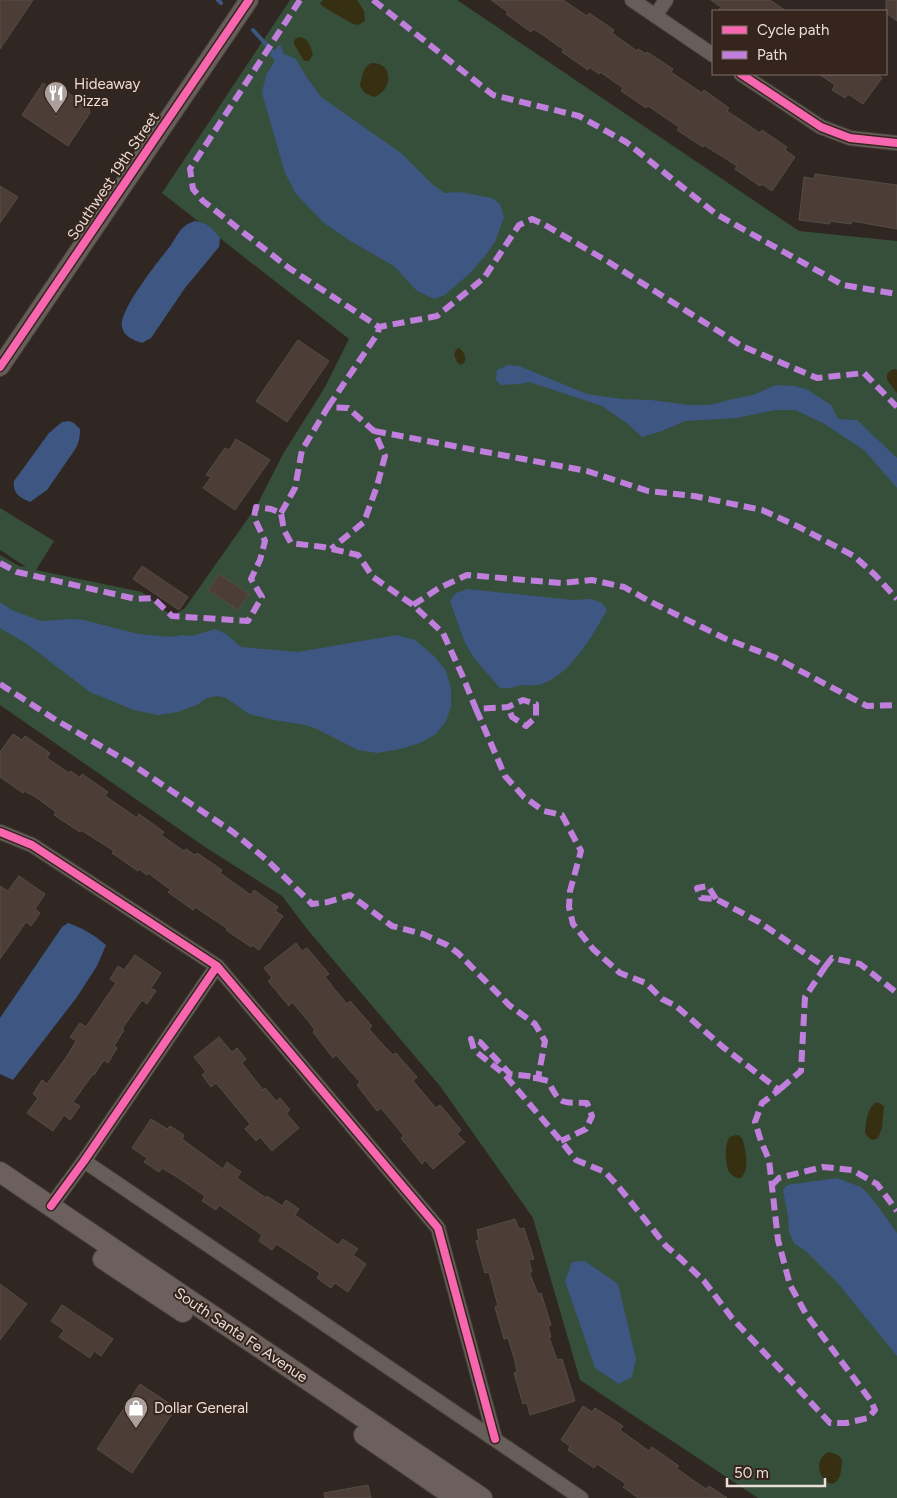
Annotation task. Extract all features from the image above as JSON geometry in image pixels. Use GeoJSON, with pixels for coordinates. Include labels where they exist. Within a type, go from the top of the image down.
{"type":"FeatureCollection","features":[{"type":"Feature","properties":{"kind":"main road","name":"South Santa Fe Avenue"},"geometry":{"type":"LineString","coordinates":[[0,1172],[482,1498]]}},
{"type":"Feature","properties":{"kind":"main road","name":"South Santa Fe Avenue"},"geometry":{"type":"LineString","coordinates":[[0,1189],[456,1498]]}},
{"type":"Feature","properties":{"kind":"street","name":"Southwest 19th Street"},"geometry":{"type":"LineString","coordinates":[[0,367],[249,0]]}},
{"type":"Feature","properties":{"kind":"street"},"geometry":{"type":"LineString","coordinates":[[632,0],[712,55]]}},
{"type":"Feature","properties":{"kind":"street"},"geometry":{"type":"LineString","coordinates":[[655,16],[666,0]]}},
{"type":"Feature","properties":{"kind":"street"},"geometry":{"type":"LineString","coordinates":[[743,75],[821,127],[850,138],[897,143]]}},
{"type":"Feature","properties":{"kind":"street"},"geometry":{"type":"LineString","coordinates":[[2,835],[32,846],[217,966],[438,1228],[495,1439]]}},
{"type":"Feature","properties":{"kind":"street"},"geometry":{"type":"LineString","coordinates":[[51,1206],[84,1161],[217,966]]}},
{"type":"Feature","properties":{"kind":"street"},"geometry":{"type":"LineString","coordinates":[[84,1161],[581,1498]]}},
{"type":"Feature","properties":{"kind":"green space"},"geometry":{"type":"Polygon","coordinates":[[[290,0],[457,0],[799,231],[897,241],[897,1498],[758,1498],[580,1380],[533,1218],[440,1086],[307,929],[282,896],[205,847],[0,705],[0,555],[19,566],[26,567],[0,550],[0,508],[54,541],[36,570],[142,592],[172,616],[185,608],[256,507],[283,454],[325,387],[349,339],[162,193],[290,0]]]}},
{"type":"Feature","properties":{"kind":"sand"},"geometry":{"type":"Polygon","coordinates":[[[323,0],[357,0],[364,11],[365,21],[358,25],[353,24],[322,6],[320,3],[323,0]]]}},
{"type":"Feature","properties":{"kind":"sand"},"geometry":{"type":"Polygon","coordinates":[[[299,37],[305,39],[310,45],[313,54],[309,61],[304,61],[294,44],[294,40],[299,37]]]}},
{"type":"Feature","properties":{"kind":"sand"},"geometry":{"type":"Polygon","coordinates":[[[372,63],[385,67],[388,78],[385,89],[374,97],[365,93],[360,86],[365,69],[372,63]]]}},
{"type":"Feature","properties":{"kind":"sand"},"geometry":{"type":"Polygon","coordinates":[[[459,348],[465,357],[464,363],[460,365],[454,354],[459,348]]]}},
{"type":"Feature","properties":{"kind":"sand"},"geometry":{"type":"Polygon","coordinates":[[[895,369],[897,370],[897,393],[887,380],[887,374],[895,369]]]}},
{"type":"Feature","properties":{"kind":"sand"},"geometry":{"type":"Polygon","coordinates":[[[877,1102],[884,1106],[882,1128],[878,1138],[873,1140],[865,1133],[865,1129],[869,1111],[877,1102]]]}},
{"type":"Feature","properties":{"kind":"sand"},"geometry":{"type":"Polygon","coordinates":[[[738,1135],[742,1138],[746,1159],[746,1170],[741,1178],[731,1174],[726,1161],[728,1140],[738,1135]]]}},
{"type":"Feature","properties":{"kind":"sand"},"geometry":{"type":"Polygon","coordinates":[[[829,1452],[838,1455],[842,1460],[838,1480],[832,1484],[823,1478],[819,1469],[821,1459],[829,1452]]]}},
{"type":"Feature","properties":{"kind":"water"},"geometry":{"type":"Polygon","coordinates":[[[280,44],[284,54],[296,59],[321,97],[401,153],[431,183],[444,193],[460,192],[492,198],[500,204],[504,217],[495,242],[469,274],[445,295],[434,299],[417,291],[394,266],[352,242],[324,223],[296,194],[285,173],[262,93],[266,75],[275,61],[269,54],[280,44]]]}},
{"type":"Feature","properties":{"kind":"water"},"geometry":{"type":"Polygon","coordinates":[[[195,221],[215,231],[220,238],[219,247],[185,288],[151,338],[142,343],[127,336],[122,327],[126,309],[179,232],[186,225],[195,221]]]}},
{"type":"Feature","properties":{"kind":"water"},"geometry":{"type":"Polygon","coordinates":[[[508,365],[519,366],[587,394],[689,405],[710,405],[753,395],[776,385],[795,386],[808,390],[831,405],[838,419],[857,420],[897,458],[897,488],[864,450],[823,423],[795,410],[775,410],[737,418],[685,421],[642,437],[628,424],[602,406],[529,382],[501,385],[496,380],[497,370],[508,365]]]}},
{"type":"Feature","properties":{"kind":"water"},"geometry":{"type":"Polygon","coordinates":[[[69,421],[80,429],[76,448],[47,490],[30,502],[23,499],[14,489],[14,481],[49,433],[62,422],[69,421]]]}},
{"type":"Feature","properties":{"kind":"water"},"geometry":{"type":"Polygon","coordinates":[[[468,589],[572,600],[591,599],[602,603],[607,610],[578,655],[559,674],[549,681],[538,685],[500,688],[474,658],[465,643],[450,601],[456,593],[468,589]]]}},
{"type":"Feature","properties":{"kind":"water"},"geometry":{"type":"Polygon","coordinates":[[[0,602],[12,610],[41,621],[84,620],[138,634],[171,637],[192,636],[215,629],[226,634],[241,647],[298,652],[397,635],[415,640],[434,656],[446,671],[451,689],[451,707],[446,721],[436,734],[420,743],[377,753],[358,750],[317,729],[305,725],[249,714],[226,698],[218,696],[206,698],[199,704],[178,712],[158,715],[134,710],[90,692],[27,644],[0,628],[0,602]]]}},
{"type":"Feature","properties":{"kind":"water"},"geometry":{"type":"Polygon","coordinates":[[[68,923],[88,932],[106,945],[97,966],[77,997],[13,1080],[0,1074],[0,1018],[62,927],[68,923]]]}},
{"type":"Feature","properties":{"kind":"water"},"geometry":{"type":"Polygon","coordinates":[[[837,1178],[861,1187],[872,1198],[897,1233],[897,1356],[836,1281],[807,1252],[794,1243],[789,1232],[783,1190],[787,1185],[837,1178]]]}},
{"type":"Feature","properties":{"kind":"water"},"geometry":{"type":"Polygon","coordinates":[[[585,1261],[618,1284],[636,1359],[632,1377],[619,1384],[595,1368],[565,1281],[572,1262],[585,1261]]]}},
{"type":"Feature","properties":{"kind":"building"},"geometry":{"type":"Polygon","coordinates":[[[0,0],[33,0],[0,49],[0,0]]]}},
{"type":"Feature","properties":{"kind":"building"},"geometry":{"type":"Polygon","coordinates":[[[491,0],[563,0],[587,16],[589,13],[614,30],[612,33],[637,51],[638,49],[646,54],[647,52],[673,69],[671,72],[702,93],[704,90],[729,108],[727,111],[760,133],[762,130],[787,147],[785,150],[795,157],[772,191],[762,184],[760,186],[735,169],[737,166],[704,145],[703,147],[677,130],[679,127],[621,91],[623,88],[600,72],[599,74],[589,67],[588,70],[562,52],[564,50],[543,35],[533,29],[531,32],[506,14],[508,12],[491,0]]]}},
{"type":"Feature","properties":{"kind":"building"},"geometry":{"type":"Polygon","coordinates":[[[711,0],[770,0],[785,10],[719,10],[721,7],[711,0]]]}},
{"type":"Feature","properties":{"kind":"building"},"geometry":{"type":"Polygon","coordinates":[[[886,0],[897,0],[897,21],[887,14],[886,0]]]}},
{"type":"Feature","properties":{"kind":"building"},"geometry":{"type":"Polygon","coordinates":[[[820,75],[878,75],[882,78],[863,104],[848,94],[845,98],[832,90],[835,85],[820,75]]]}},
{"type":"Feature","properties":{"kind":"building","name":"Hideaway Pizza"},"geometry":{"type":"Polygon","coordinates":[[[43,83],[58,94],[62,89],[89,107],[90,113],[68,146],[22,115],[43,83]]]}},
{"type":"Feature","properties":{"kind":"building"},"geometry":{"type":"Polygon","coordinates":[[[815,174],[897,185],[897,229],[852,221],[851,224],[830,221],[830,224],[799,220],[804,177],[814,179],[815,174]]]}},
{"type":"Feature","properties":{"kind":"building"},"geometry":{"type":"Polygon","coordinates":[[[0,186],[18,197],[0,223],[0,186]]]}},
{"type":"Feature","properties":{"kind":"building"},"geometry":{"type":"Polygon","coordinates":[[[298,340],[329,361],[287,422],[256,401],[298,340]]]}},
{"type":"Feature","properties":{"kind":"building"},"geometry":{"type":"Polygon","coordinates":[[[236,439],[270,460],[235,510],[203,488],[211,477],[206,475],[225,448],[229,450],[236,439]]]}},
{"type":"Feature","properties":{"kind":"building"},"geometry":{"type":"Polygon","coordinates":[[[142,566],[188,597],[179,610],[133,579],[142,566]]]}},
{"type":"Feature","properties":{"kind":"building"},"geometry":{"type":"Polygon","coordinates":[[[219,574],[249,594],[238,610],[208,590],[219,574]]]}},
{"type":"Feature","properties":{"kind":"building"},"geometry":{"type":"Polygon","coordinates":[[[13,734],[22,740],[25,736],[50,753],[47,758],[69,773],[71,771],[80,778],[82,774],[108,792],[105,796],[137,818],[139,814],[164,832],[161,835],[184,851],[186,849],[195,855],[197,853],[222,870],[220,873],[251,895],[254,890],[278,907],[275,911],[283,916],[259,950],[252,945],[251,947],[195,907],[193,910],[168,892],[171,890],[148,873],[147,875],[139,869],[138,871],[112,853],[114,851],[54,815],[56,812],[34,796],[24,791],[23,793],[0,777],[0,752],[13,734]]]}},
{"type":"Feature","properties":{"kind":"building"},"geometry":{"type":"Polygon","coordinates":[[[19,876],[45,894],[35,909],[40,913],[31,926],[26,922],[0,959],[0,886],[8,891],[19,876]]]}},
{"type":"Feature","properties":{"kind":"building"},"geometry":{"type":"Polygon","coordinates":[[[296,943],[302,951],[307,948],[329,974],[325,977],[347,1004],[350,1001],[372,1026],[369,1029],[393,1055],[396,1053],[417,1077],[413,1081],[436,1108],[440,1105],[461,1130],[457,1134],[465,1142],[433,1169],[425,1160],[422,1164],[401,1138],[404,1136],[381,1108],[377,1111],[357,1085],[360,1082],[336,1055],[333,1058],[313,1032],[315,1030],[309,1022],[292,1002],[289,1006],[268,981],[272,978],[264,968],[296,943]]]}},
{"type":"Feature","properties":{"kind":"building"},"geometry":{"type":"Polygon","coordinates":[[[135,955],[161,973],[151,988],[156,991],[147,1004],[142,1000],[122,1029],[124,1030],[114,1046],[117,1048],[108,1063],[104,1060],[73,1102],[80,1106],[70,1120],[64,1115],[53,1131],[27,1113],[38,1098],[33,1094],[42,1080],[47,1084],[76,1041],[70,1037],[80,1023],[86,1027],[116,983],[110,979],[118,966],[124,970],[135,955]]]}},
{"type":"Feature","properties":{"kind":"building"},"geometry":{"type":"Polygon","coordinates":[[[219,1037],[232,1052],[237,1048],[246,1059],[242,1063],[263,1090],[265,1088],[276,1101],[280,1098],[290,1110],[286,1113],[299,1128],[272,1151],[260,1137],[256,1141],[245,1129],[250,1124],[216,1083],[211,1087],[202,1075],[206,1072],[194,1057],[219,1037]]]}},
{"type":"Feature","properties":{"kind":"building"},"geometry":{"type":"Polygon","coordinates":[[[151,1119],[167,1129],[170,1126],[184,1135],[182,1139],[223,1169],[227,1162],[241,1172],[237,1178],[266,1198],[267,1196],[282,1206],[286,1200],[299,1209],[295,1215],[338,1245],[343,1239],[358,1249],[353,1255],[366,1264],[348,1292],[335,1283],[331,1288],[317,1278],[320,1273],[276,1244],[272,1250],[259,1241],[262,1235],[219,1205],[216,1210],[202,1201],[205,1196],[177,1177],[162,1168],[159,1172],[144,1162],[147,1158],[132,1148],[151,1119]]]}},
{"type":"Feature","properties":{"kind":"building"},"geometry":{"type":"Polygon","coordinates":[[[515,1219],[519,1229],[524,1228],[534,1259],[529,1260],[532,1272],[529,1272],[538,1294],[541,1293],[551,1325],[548,1326],[551,1337],[549,1337],[557,1360],[562,1359],[575,1401],[530,1415],[527,1403],[523,1404],[514,1373],[517,1372],[515,1361],[508,1338],[504,1339],[495,1307],[498,1306],[489,1272],[485,1273],[476,1241],[479,1240],[477,1230],[515,1219]]]}},
{"type":"Feature","properties":{"kind":"building"},"geometry":{"type":"Polygon","coordinates":[[[0,1284],[27,1304],[0,1340],[0,1284]]]}},
{"type":"Feature","properties":{"kind":"building"},"geometry":{"type":"Polygon","coordinates":[[[62,1305],[113,1339],[101,1356],[94,1351],[90,1358],[59,1337],[64,1330],[51,1321],[62,1305]]]}},
{"type":"Feature","properties":{"kind":"building","name":"Dollar General"},"geometry":{"type":"Polygon","coordinates":[[[140,1384],[176,1408],[132,1473],[97,1449],[140,1384]]]}},
{"type":"Feature","properties":{"kind":"building"},"geometry":{"type":"Polygon","coordinates":[[[583,1406],[592,1412],[595,1408],[623,1426],[620,1430],[649,1451],[652,1447],[679,1466],[676,1468],[697,1483],[706,1489],[709,1486],[727,1498],[638,1498],[623,1487],[626,1484],[597,1464],[594,1468],[568,1450],[570,1446],[561,1440],[583,1406]]]}},
{"type":"Feature","properties":{"kind":"building"},"geometry":{"type":"Polygon","coordinates":[[[368,1485],[371,1498],[325,1498],[324,1493],[368,1485]]]}},
{"type":"Feature","properties":{"kind":"waterway"},"geometry":{"type":"LineString","coordinates":[[218,0],[221,3]]}},
{"type":"Feature","properties":{"kind":"waterway"},"geometry":{"type":"LineString","coordinates":[[253,30],[273,52]]}},
{"type":"Feature","properties":{"kind":"marked path"},"geometry":{"type":"LineString","coordinates":[[300,0],[190,169],[193,189],[203,201],[289,268],[379,327],[437,316],[484,278],[519,225],[532,219],[607,261],[742,346],[817,378],[864,373],[897,407]]}},
{"type":"Feature","properties":{"kind":"marked path"},"geometry":{"type":"LineString","coordinates":[[373,0],[493,95],[579,116],[626,142],[716,214],[843,285],[897,294]]}},
{"type":"Feature","properties":{"kind":"marked path"},"geometry":{"type":"LineString","coordinates":[[328,407],[378,333],[379,327]]}},
{"type":"Feature","properties":{"kind":"marked path"},"geometry":{"type":"LineString","coordinates":[[281,513],[295,488],[302,450],[328,407],[348,408],[374,431],[385,456],[364,522],[331,549]]}},
{"type":"Feature","properties":{"kind":"marked path"},"geometry":{"type":"LineString","coordinates":[[374,431],[587,471],[648,491],[694,496],[762,510],[854,556],[897,599]]}},
{"type":"Feature","properties":{"kind":"marked path"},"geometry":{"type":"LineString","coordinates":[[0,563],[17,572],[136,599],[153,598],[172,616],[248,621],[262,597],[251,579],[260,560],[265,541],[254,517],[256,507],[271,509],[281,513],[284,530],[291,543],[323,547],[358,555],[373,577],[413,605],[443,633],[476,709],[508,707],[523,700],[536,704],[536,717],[526,726],[512,717],[508,707]]}},
{"type":"Feature","properties":{"kind":"marked path"},"geometry":{"type":"LineString","coordinates":[[413,605],[439,588],[467,575],[561,583],[592,580],[624,587],[726,639],[774,657],[867,706],[897,705]]}},
{"type":"Feature","properties":{"kind":"marked path"},"geometry":{"type":"LineString","coordinates":[[0,684],[56,720],[130,763],[233,832],[268,861],[312,904],[328,902],[350,895],[392,926],[423,934],[447,945],[458,953],[509,1005],[535,1024],[545,1041],[538,1078],[533,1078]]}},
{"type":"Feature","properties":{"kind":"marked path"},"geometry":{"type":"LineString","coordinates":[[476,709],[505,776],[524,797],[544,811],[562,815],[581,851],[570,891],[569,907],[573,924],[593,949],[620,973],[646,983],[662,999],[676,1006],[723,1047],[779,1090],[762,1103],[755,1122],[769,1160],[778,1240],[790,1285],[806,1314],[871,1401],[875,1410],[868,1418],[846,1423],[830,1423],[732,1318],[704,1281],[666,1246],[605,1172],[576,1160],[504,1074],[474,1050],[471,1039],[480,1042],[510,1074],[548,1081],[562,1101],[587,1103],[592,1116],[586,1129],[561,1141]]}},
{"type":"Feature","properties":{"kind":"marked path"},"geometry":{"type":"LineString","coordinates":[[716,899],[708,886],[697,888],[701,898],[716,899],[759,922],[825,967],[805,997],[801,1071],[779,1090]]}},
{"type":"Feature","properties":{"kind":"marked path"},"geometry":{"type":"LineString","coordinates":[[825,967],[832,958],[860,964],[897,993]]}},
{"type":"Feature","properties":{"kind":"marked path"},"geometry":{"type":"LineString","coordinates":[[772,1185],[779,1178],[823,1167],[852,1170],[877,1184],[897,1211]]}},
{"type":"Feature","properties":{"kind":"cycle path"},"geometry":{"type":"LineString","coordinates":[[0,367],[249,0]]}},
{"type":"Feature","properties":{"kind":"cycle path"},"geometry":{"type":"LineString","coordinates":[[743,75],[821,127],[850,138],[897,143]]}},
{"type":"Feature","properties":{"kind":"cycle path"},"geometry":{"type":"LineString","coordinates":[[0,832],[32,845],[217,966],[438,1228],[495,1439]]}},
{"type":"Feature","properties":{"kind":"cycle path"},"geometry":{"type":"LineString","coordinates":[[51,1206],[84,1161],[217,966]]}},
{"type":"Feature","properties":{"kind":"place","name":"Hideaway Pizza"},"geometry":{"type":"Point","coordinates":[56,114]}},
{"type":"Feature","properties":{"kind":"place","name":"Dollar General"},"geometry":{"type":"Point","coordinates":[136,1429]}}]}
